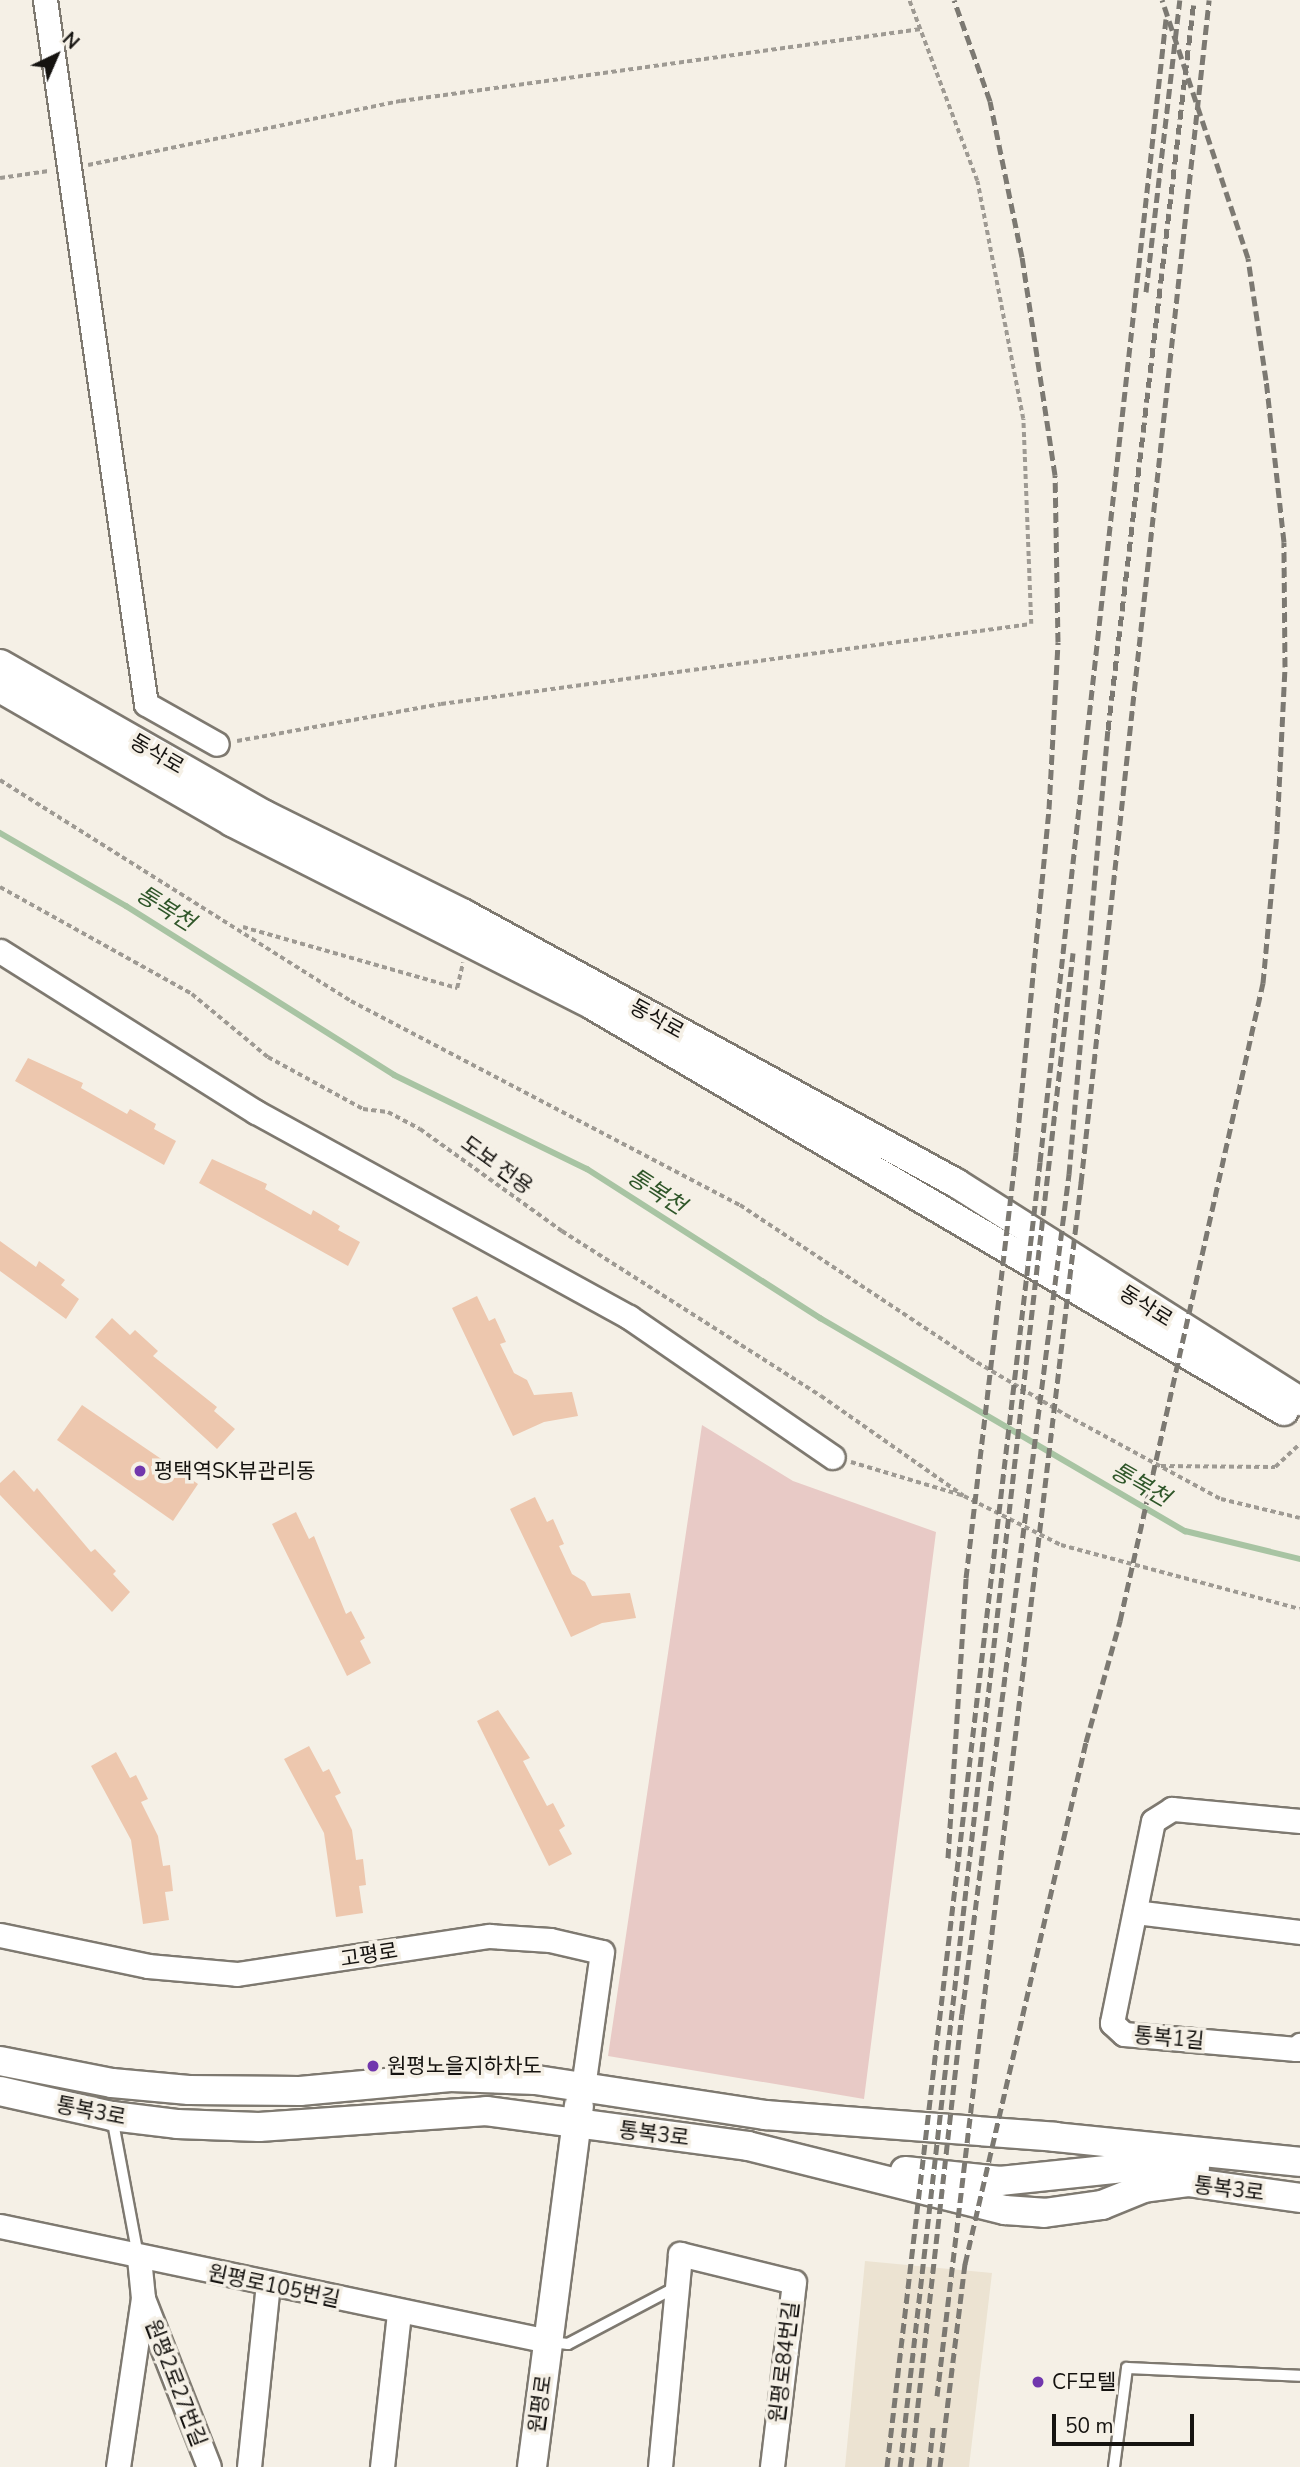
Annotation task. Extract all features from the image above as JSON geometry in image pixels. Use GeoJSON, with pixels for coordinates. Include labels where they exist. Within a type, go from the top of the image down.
{"type":"FeatureCollection","features":[{"type":"Feature","properties":{"kind":"street"},"geometry":{"type":"LineString","coordinates":[[45,0],[72,168],[146,704],[216,744]]}},
{"type":"Feature","properties":{"kind":"street","name":"동삭로"},"geometry":{"type":"LineString","coordinates":[[0,664],[265,815],[464,914],[956,1183],[1300,1401]]}},
{"type":"Feature","properties":{"kind":"street","name":"동삭로"},"geometry":{"type":"LineString","coordinates":[[0,688],[232,822],[594,1006],[1083,1296],[1300,1419]]}},
{"type":"Feature","properties":{"kind":"street"},"geometry":{"type":"LineString","coordinates":[[0,951],[256,1112],[629,1317],[833,1457]]}},
{"type":"Feature","properties":{"kind":"street","name":"통복1길"},"geometry":{"type":"LineString","coordinates":[[1300,1821],[1172,1809],[1153,1821],[1112,2023],[1124,2034],[1296,2049],[1300,2045]]}},
{"type":"Feature","properties":{"kind":"street"},"geometry":{"type":"LineString","coordinates":[[1135,1912],[1300,1932]]}},
{"type":"Feature","properties":{"kind":"street","name":"고평로"},"geometry":{"type":"LineString","coordinates":[[0,1935],[148,1966],[237,1974],[489,1936],[550,1940],[602,1952],[583,2088]]}},
{"type":"Feature","properties":{"kind":"street","name":"통복3로"},"geometry":{"type":"LineString","coordinates":[[0,2061],[112,2083],[189,2090],[300,2091],[450,2077],[536,2080],[765,2115],[1055,2137],[1300,2162]]}},
{"type":"Feature","properties":{"kind":"street","name":"원평로"},"geometry":{"type":"LineString","coordinates":[[531,2467],[575,2124],[583,2088]]}},
{"type":"Feature","properties":{"kind":"street","name":"통복3로"},"geometry":{"type":"LineString","coordinates":[[0,2091],[112,2116],[260,2127],[486,2111],[748,2147],[1006,2210],[1044,2213],[1102,2205],[1144,2188],[1188,2182],[1300,2198]]}},
{"type":"Feature","properties":{"kind":"street"},"geometry":{"type":"LineString","coordinates":[[825,2164],[1000,2181],[1142,2166],[1213,2168],[1300,2183]]}},
{"type":"Feature","properties":{"kind":"street","name":"원평로105번길"},"geometry":{"type":"LineString","coordinates":[[0,2226],[400,2314],[548,2342]]}},
{"type":"Feature","properties":{"kind":"street","name":"원평로84번길"},"geometry":{"type":"LineString","coordinates":[[660,2467],[680,2254],[794,2282],[772,2467]]}},
{"type":"Feature","properties":{"kind":"street","name":"원평2로27번길"},"geometry":{"type":"LineString","coordinates":[[118,2467],[143,2298],[139,2258]]}},
{"type":"Feature","properties":{"kind":"street"},"geometry":{"type":"LineString","coordinates":[[249,2467],[268,2284]]}},
{"type":"Feature","properties":{"kind":"street","name":"원평2로27번길"},"geometry":{"type":"LineString","coordinates":[[143,2298],[209,2467]]}},
{"type":"Feature","properties":{"kind":"street"},"geometry":{"type":"LineString","coordinates":[[382,2467],[400,2314]]}},
{"type":"Feature","properties":{"kind":"lane","name":"원평2로27번길"},"geometry":{"type":"LineString","coordinates":[[112,2116],[139,2258]]}},
{"type":"Feature","properties":{"kind":"lane"},"geometry":{"type":"LineString","coordinates":[[548,2342],[568,2344],[676,2287]]}},
{"type":"Feature","properties":{"kind":"lane"},"geometry":{"type":"LineString","coordinates":[[1114,2467],[1127,2368],[1300,2376]]}},
{"type":"Feature","properties":{"kind":"path"},"geometry":{"type":"LineString","coordinates":[[216,744],[441,704],[1031,624],[1023,419],[977,181],[909,0]]}},
{"type":"Feature","properties":{"kind":"path"},"geometry":{"type":"LineString","coordinates":[[0,178],[72,168],[401,101],[921,29]]}},
{"type":"Feature","properties":{"kind":"path"},"geometry":{"type":"LineString","coordinates":[[0,780],[238,926],[351,1001],[740,1205],[970,1358],[1221,1499],[1300,1518]]}},
{"type":"Feature","properties":{"kind":"path","name":"도보 전용"},"geometry":{"type":"LineString","coordinates":[[0,887],[192,994],[268,1057],[363,1109],[388,1112],[419,1129],[562,1231],[821,1396],[964,1496]]}},
{"type":"Feature","properties":{"kind":"path"},"geometry":{"type":"LineString","coordinates":[[238,926],[457,988],[463,962],[453,956]]}},
{"type":"Feature","properties":{"kind":"path"},"geometry":{"type":"LineString","coordinates":[[1159,1465],[1275,1468],[1300,1444]]}},
{"type":"Feature","properties":{"kind":"path"},"geometry":{"type":"LineString","coordinates":[[833,1457],[964,1496],[1061,1545],[1300,1609]]}},
{"type":"Feature","properties":{"kind":"shaded area"},"geometry":{"type":"Polygon","coordinates":[[[702,1425],[793,1481],[936,1532],[864,2099],[608,2056],[702,1425]]]}},
{"type":"Feature","properties":{"kind":"shaded area"},"geometry":{"type":"Polygon","coordinates":[[[865,2261],[992,2273],[969,2467],[845,2467],[865,2261]]]}},
{"type":"Feature","properties":{"kind":"building"},"geometry":{"type":"Polygon","coordinates":[[[28,1058],[83,1083],[81,1088],[127,1114],[130,1109],[156,1124],[154,1129],[176,1141],[164,1165],[15,1081],[28,1058]]]}},
{"type":"Feature","properties":{"kind":"building"},"geometry":{"type":"Polygon","coordinates":[[[212,1159],[267,1184],[265,1189],[311,1215],[313,1210],[340,1226],[338,1230],[360,1242],[348,1266],[199,1183],[212,1159]]]}},
{"type":"Feature","properties":{"kind":"building"},"geometry":{"type":"Polygon","coordinates":[[[0,1241],[36,1267],[39,1261],[65,1280],[61,1285],[79,1299],[66,1319],[0,1271],[0,1241]]]}},
{"type":"Feature","properties":{"kind":"building"},"geometry":{"type":"Polygon","coordinates":[[[477,1296],[489,1321],[495,1318],[506,1342],[500,1344],[514,1373],[527,1380],[534,1395],[572,1392],[578,1416],[544,1422],[513,1436],[452,1308],[477,1296]]]}},
{"type":"Feature","properties":{"kind":"building"},"geometry":{"type":"Polygon","coordinates":[[[112,1318],[130,1335],[135,1330],[158,1351],[153,1356],[217,1407],[214,1411],[235,1429],[217,1449],[95,1337],[112,1318]]]}},
{"type":"Feature","properties":{"kind":"building","name":"평택역SK뷰관리동"},"geometry":{"type":"Polygon","coordinates":[[[82,1405],[198,1484],[173,1521],[57,1440],[82,1405]]]}},
{"type":"Feature","properties":{"kind":"building"},"geometry":{"type":"Polygon","coordinates":[[[14,1470],[34,1492],[37,1488],[91,1552],[95,1549],[116,1571],[113,1574],[130,1592],[112,1612],[0,1495],[0,1483],[14,1470]]]}},
{"type":"Feature","properties":{"kind":"building"},"geometry":{"type":"Polygon","coordinates":[[[535,1497],[547,1522],[553,1519],[564,1544],[559,1546],[572,1574],[585,1582],[592,1596],[630,1593],[636,1618],[602,1623],[571,1637],[510,1509],[535,1497]]]}},
{"type":"Feature","properties":{"kind":"building"},"geometry":{"type":"Polygon","coordinates":[[[296,1512],[309,1539],[314,1536],[346,1614],[351,1611],[365,1638],[360,1641],[371,1663],[347,1676],[272,1524],[296,1512]]]}},
{"type":"Feature","properties":{"kind":"building"},"geometry":{"type":"Polygon","coordinates":[[[498,1710],[530,1758],[523,1761],[547,1806],[553,1803],[565,1826],[559,1830],[572,1854],[549,1866],[477,1721],[498,1710]]]}},
{"type":"Feature","properties":{"kind":"building"},"geometry":{"type":"Polygon","coordinates":[[[309,1746],[323,1772],[329,1769],[341,1793],[335,1796],[352,1830],[356,1860],[363,1859],[366,1885],[359,1886],[363,1913],[336,1917],[324,1833],[284,1759],[309,1746]]]}},
{"type":"Feature","properties":{"kind":"building"},"geometry":{"type":"Polygon","coordinates":[[[116,1752],[130,1778],[136,1775],[148,1799],[141,1802],[158,1836],[163,1866],[170,1865],[173,1891],[165,1892],[169,1920],[143,1924],[131,1840],[91,1766],[116,1752]]]}},
{"type":"Feature","properties":{"kind":"waterway","name":"통복천"},"geometry":{"type":"LineString","coordinates":[[0,833],[126,906],[394,1075],[587,1169],[820,1318],[1185,1531],[1300,1559]]}},
{"type":"Feature","properties":{"kind":"railway"},"geometry":{"type":"LineString","coordinates":[[948,1858],[966,1578],[1016,1152],[1049,809],[1058,642],[1055,475],[1022,257],[990,101],[954,0]]}},
{"type":"Feature","properties":{"kind":"railway"},"geometry":{"type":"LineString","coordinates":[[940,2467],[965,2264],[1086,1742],[1120,1621],[1263,983],[1277,831],[1285,667],[1284,542],[1266,380],[1248,258],[1162,0]]}},
{"type":"Feature","properties":{"kind":"railway"},"geometry":{"type":"LineString","coordinates":[[1146,292],[1180,0]]}},
{"type":"Feature","properties":{"kind":"railway"},"geometry":{"type":"LineString","coordinates":[[911,2467],[962,2014],[1069,1174],[1108,730],[1194,0]]}},
{"type":"Feature","properties":{"kind":"railway"},"geometry":{"type":"LineString","coordinates":[[937,2396],[1081,1183],[1209,0]]}},
{"type":"Feature","properties":{"kind":"railway"},"geometry":{"type":"LineString","coordinates":[[887,2467],[1040,1162],[1166,19]]}},
{"type":"Feature","properties":{"kind":"railway"},"geometry":{"type":"LineString","coordinates":[[900,2467],[1073,953]]}},
{"type":"Feature","properties":{"kind":"railway"},"geometry":{"type":"LineString","coordinates":[[929,2467],[933,2427]]}},
{"type":"Feature","properties":{"kind":"place","name":"평택역SK뷰관리동"},"geometry":{"type":"Point","coordinates":[140,1471]}},
{"type":"Feature","properties":{"kind":"place","name":"원평노을지하차도"},"geometry":{"type":"Point","coordinates":[373,2066]}},
{"type":"Feature","properties":{"kind":"place","name":"CF모텔"},"geometry":{"type":"Point","coordinates":[1038,2382]}}]}
